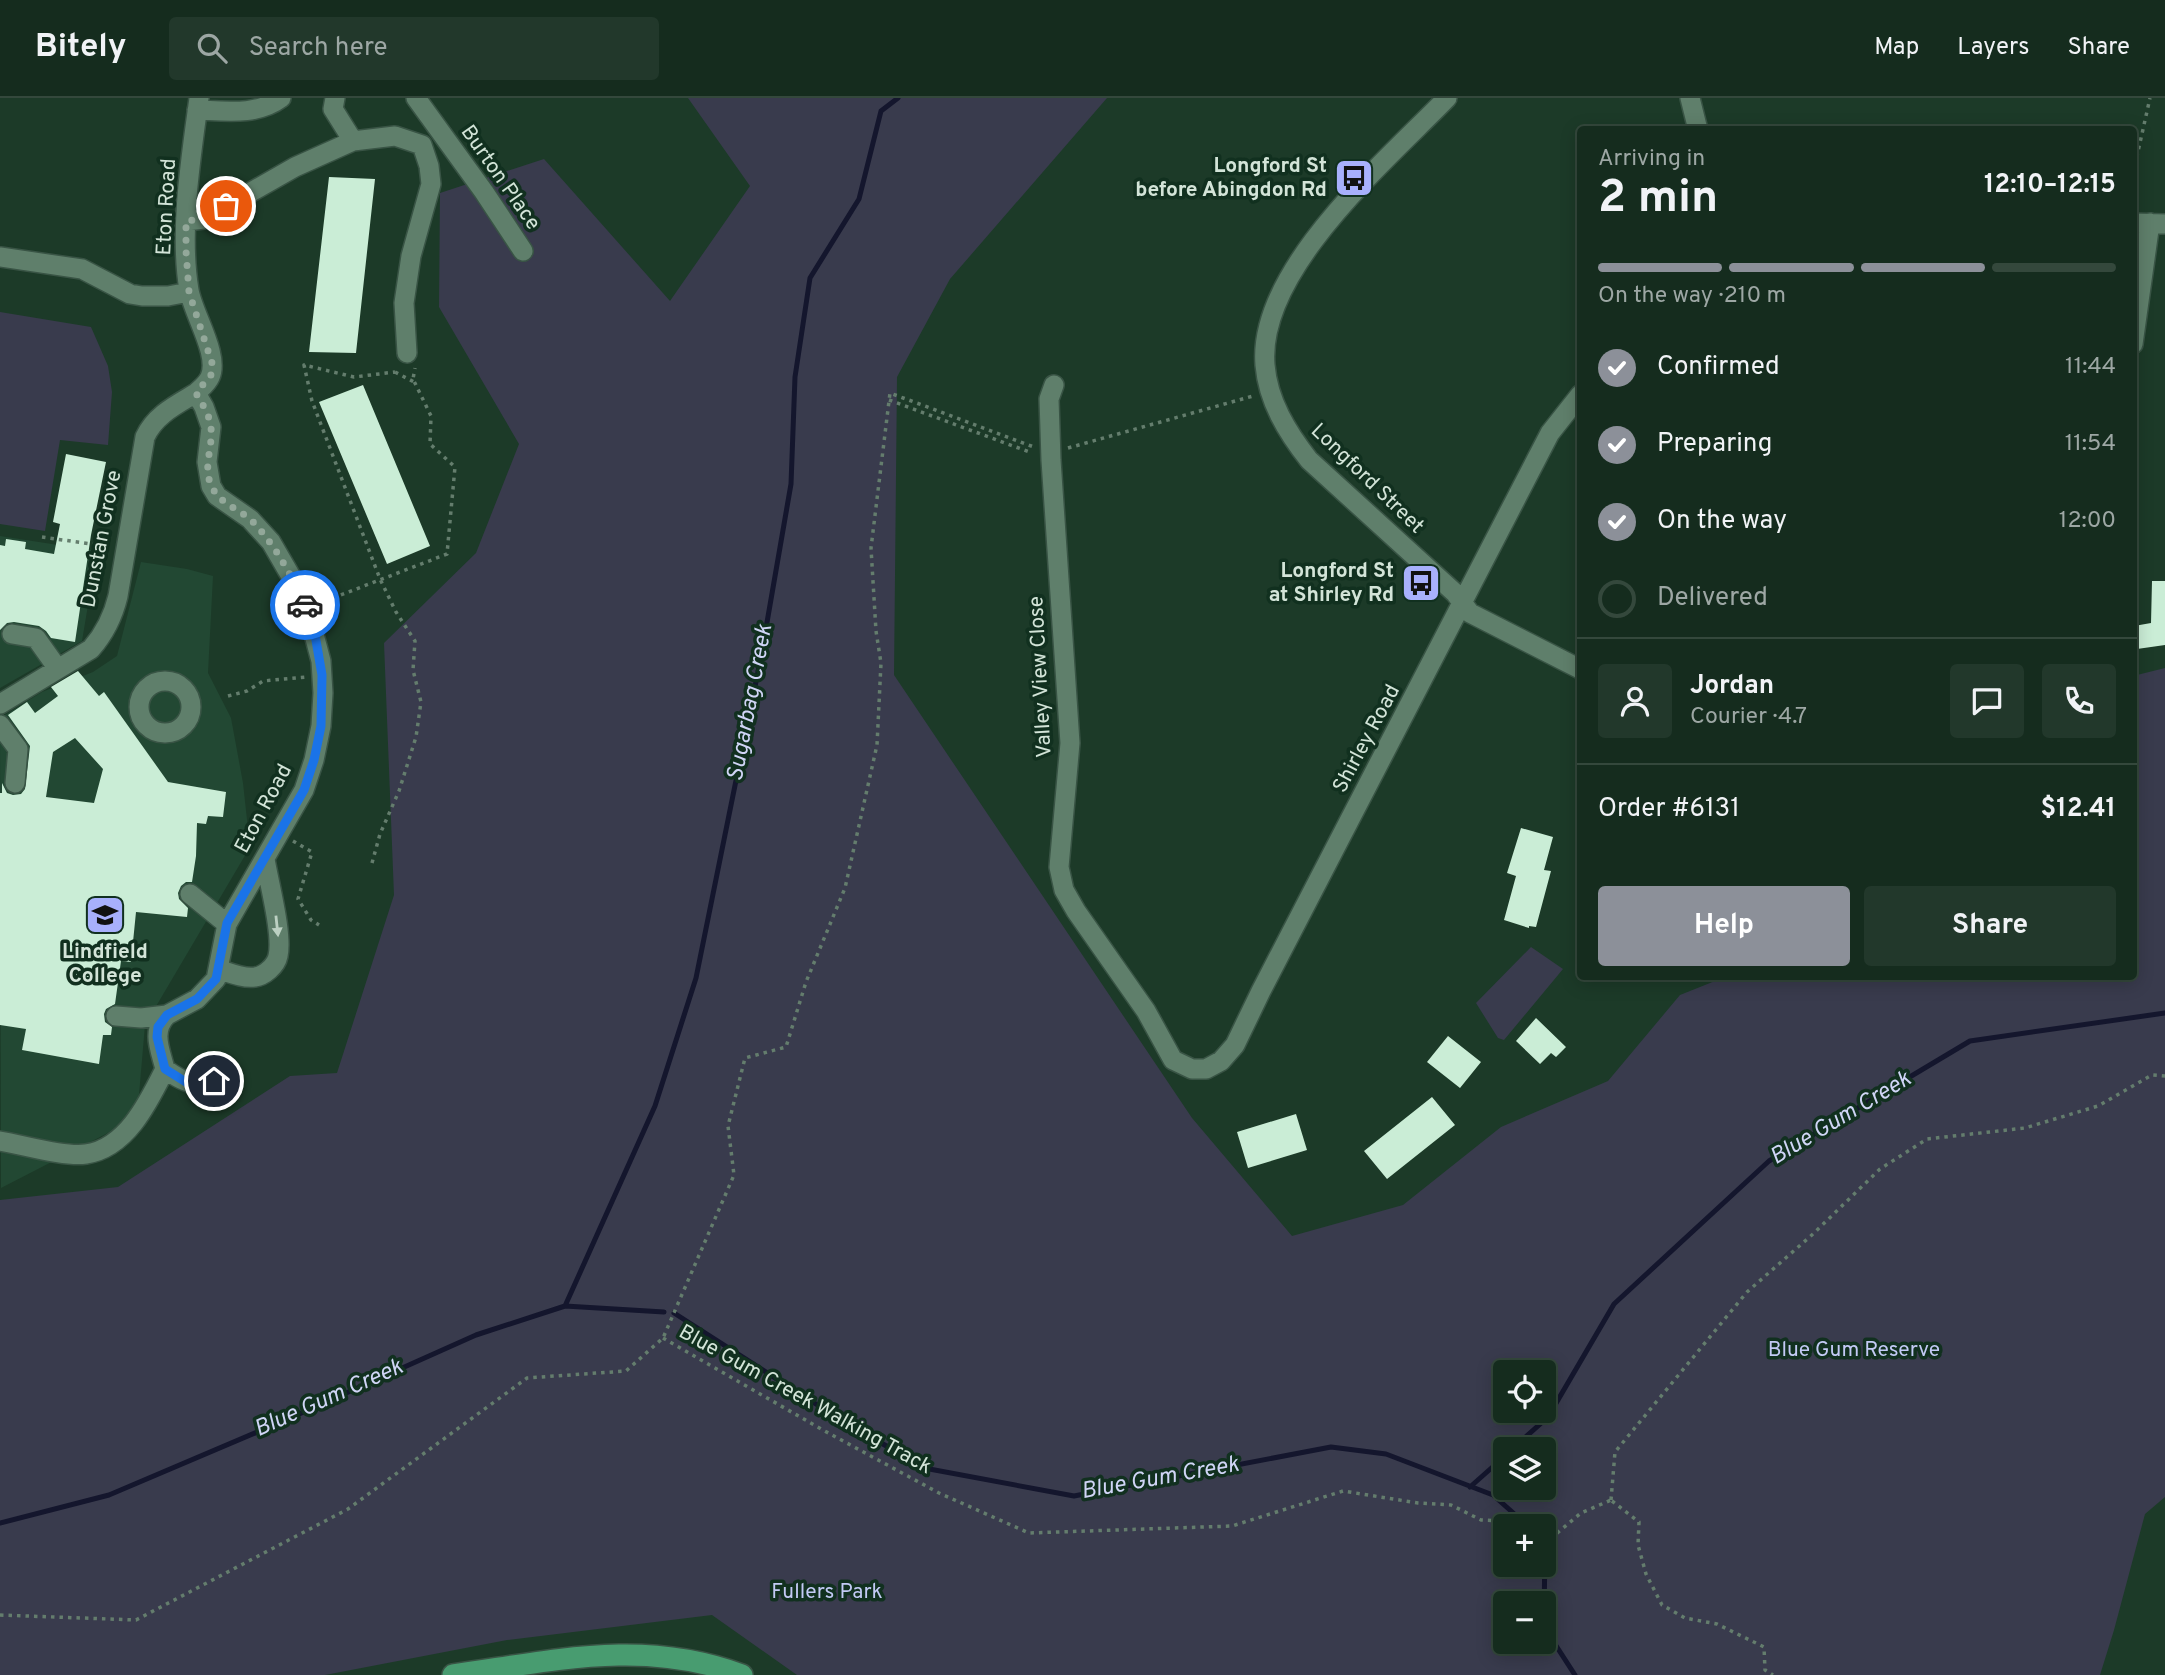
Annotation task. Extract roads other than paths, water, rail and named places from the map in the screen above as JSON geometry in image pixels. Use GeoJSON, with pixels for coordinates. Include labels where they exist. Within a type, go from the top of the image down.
{"type":"FeatureCollection","features":[{"type":"Feature","properties":{"kind":"main road"},"geometry":{"type":"LineString","coordinates":[[453,1675],[616,1654],[697,1661],[741,1675]]}},
{"type":"Feature","properties":{"kind":"street"},"geometry":{"type":"LineString","coordinates":[[198,104],[242,112],[270,106],[281,98]]}},
{"type":"Feature","properties":{"kind":"street"},"geometry":{"type":"LineString","coordinates":[[335,98],[333,109],[353,141]]}},
{"type":"Feature","properties":{"kind":"street","name":"Burton Place"},"geometry":{"type":"LineString","coordinates":[[416,98],[523,251]]}},
{"type":"Feature","properties":{"kind":"street","name":"Longford Street"},"geometry":{"type":"LineString","coordinates":[[1447,98],[1343,206],[1302,255],[1284,285],[1266,338],[1265,366],[1270,391],[1281,420],[1309,460],[1455,593],[1471,613],[1577,666]]}},
{"type":"Feature","properties":{"kind":"street"},"geometry":{"type":"LineString","coordinates":[[1690,98],[1697,126]]}},
{"type":"Feature","properties":{"kind":"street","name":"Eton Road"},"geometry":{"type":"LineString","coordinates":[[116,1016],[141,1018],[167,1015],[197,999],[216,979],[227,923],[304,790],[321,726],[322,675],[314,629],[307,608],[271,542],[250,519],[217,496],[211,486],[207,462],[211,427],[196,393],[211,375],[212,363],[189,292],[186,251],[186,221],[198,104]]}},
{"type":"Feature","properties":{"kind":"street"},"geometry":{"type":"LineString","coordinates":[[186,221],[204,219],[295,167],[353,141],[395,136],[422,145],[431,184],[411,256],[404,303],[407,353]]}},
{"type":"Feature","properties":{"kind":"street"},"geometry":{"type":"LineString","coordinates":[[2137,314],[2149,223]]}},
{"type":"Feature","properties":{"kind":"street"},"geometry":{"type":"LineString","coordinates":[[0,257],[82,269],[130,294],[157,297],[189,292]]}},
{"type":"Feature","properties":{"kind":"street","name":"Valley View Close"},"geometry":{"type":"LineString","coordinates":[[1054,385],[1049,399],[1050,457],[1070,743],[1059,867],[1064,890],[1076,911],[1146,1011],[1173,1060]]}},
{"type":"Feature","properties":{"kind":"street","name":"Dunstan Grove"},"geometry":{"type":"LineString","coordinates":[[0,704],[91,649],[101,638],[114,612],[142,449],[150,427],[167,411],[196,393]]}},
{"type":"Feature","properties":{"kind":"street","name":"Shirley Road"},"geometry":{"type":"LineString","coordinates":[[1173,1060],[1192,1069],[1206,1069],[1221,1062],[1235,1045],[1550,433],[1577,399]]}},
{"type":"Feature","properties":{"kind":"street"},"geometry":{"type":"LineString","coordinates":[[12,634],[36,638],[58,669]]}},
{"type":"Feature","properties":{"kind":"street"},"geometry":{"type":"LineString","coordinates":[[0,725],[18,749],[15,783]]}},
{"type":"Feature","properties":{"kind":"street"},"geometry":{"type":"LineString","coordinates":[[218,969],[254,977],[264,974],[274,965],[278,956],[278,928],[265,859]]}},
{"type":"Feature","properties":{"kind":"street"},"geometry":{"type":"LineString","coordinates":[[190,894],[227,923]]}},
{"type":"Feature","properties":{"kind":"street"},"geometry":{"type":"LineString","coordinates":[[0,1141],[85,1154],[111,1145],[126,1132],[151,1096],[165,1069],[157,1037],[158,1027],[167,1015]]}},
{"type":"Feature","properties":{"kind":"street"},"geometry":{"type":"LineString","coordinates":[[165,1069],[189,1084],[214,1081],[226,1074]]}},
{"type":"Feature","properties":{"kind":"waterway","name":"Sugarbag Creek"},"geometry":{"type":"LineString","coordinates":[[565,1306],[655,1106],[696,978],[761,657],[791,484],[795,377],[810,278],[859,199],[881,111],[898,98]]}},
{"type":"Feature","properties":{"kind":"waterway","name":"Blue Gum Creek"},"geometry":{"type":"LineString","coordinates":[[1526,1437],[1548,1417],[1614,1304],[1769,1161],[1970,1041],[2165,1013]]}},
{"type":"Feature","properties":{"kind":"waterway","name":"Blue Gum Creek"},"geometry":{"type":"LineString","coordinates":[[0,1523],[109,1495],[476,1335],[565,1306],[664,1312]]}},
{"type":"Feature","properties":{"kind":"waterway","name":"Blue Gum Creek"},"geometry":{"type":"LineString","coordinates":[[674,1313],[830,1413],[924,1468],[1074,1496],[1331,1447],[1386,1454],[1493,1495],[1514,1514]]}},
{"type":"Feature","properties":{"kind":"waterway","name":"Blue Gum Creek"},"geometry":{"type":"LineString","coordinates":[[1470,1487],[1493,1467]]}},
{"type":"Feature","properties":{"kind":"waterway"},"geometry":{"type":"LineString","coordinates":[[1544,1591],[1545,1577]]}},
{"type":"Feature","properties":{"kind":"waterway"},"geometry":{"type":"LineString","coordinates":[[1556,1646],[1575,1675]]}},
{"type":"Feature","properties":{"kind":"place","name":"Longford St before Abingdon Rd"},"geometry":{"type":"Point","coordinates":[1354,178]}},
{"type":"Feature","properties":{"kind":"place","name":"Longford St at Shirley Rd"},"geometry":{"type":"Point","coordinates":[1421,583]}},
{"type":"Feature","properties":{"kind":"place","name":"Lindfield College"},"geometry":{"type":"Point","coordinates":[105,915]}},
{"type":"Feature","properties":{"kind":"park label","name":"Blue Gum Reserve"},"geometry":{"type":"Point","coordinates":[1854,1350]}},
{"type":"Feature","properties":{"kind":"park label","name":"Fullers Park"},"geometry":{"type":"Point","coordinates":[827,1592]}}]}
